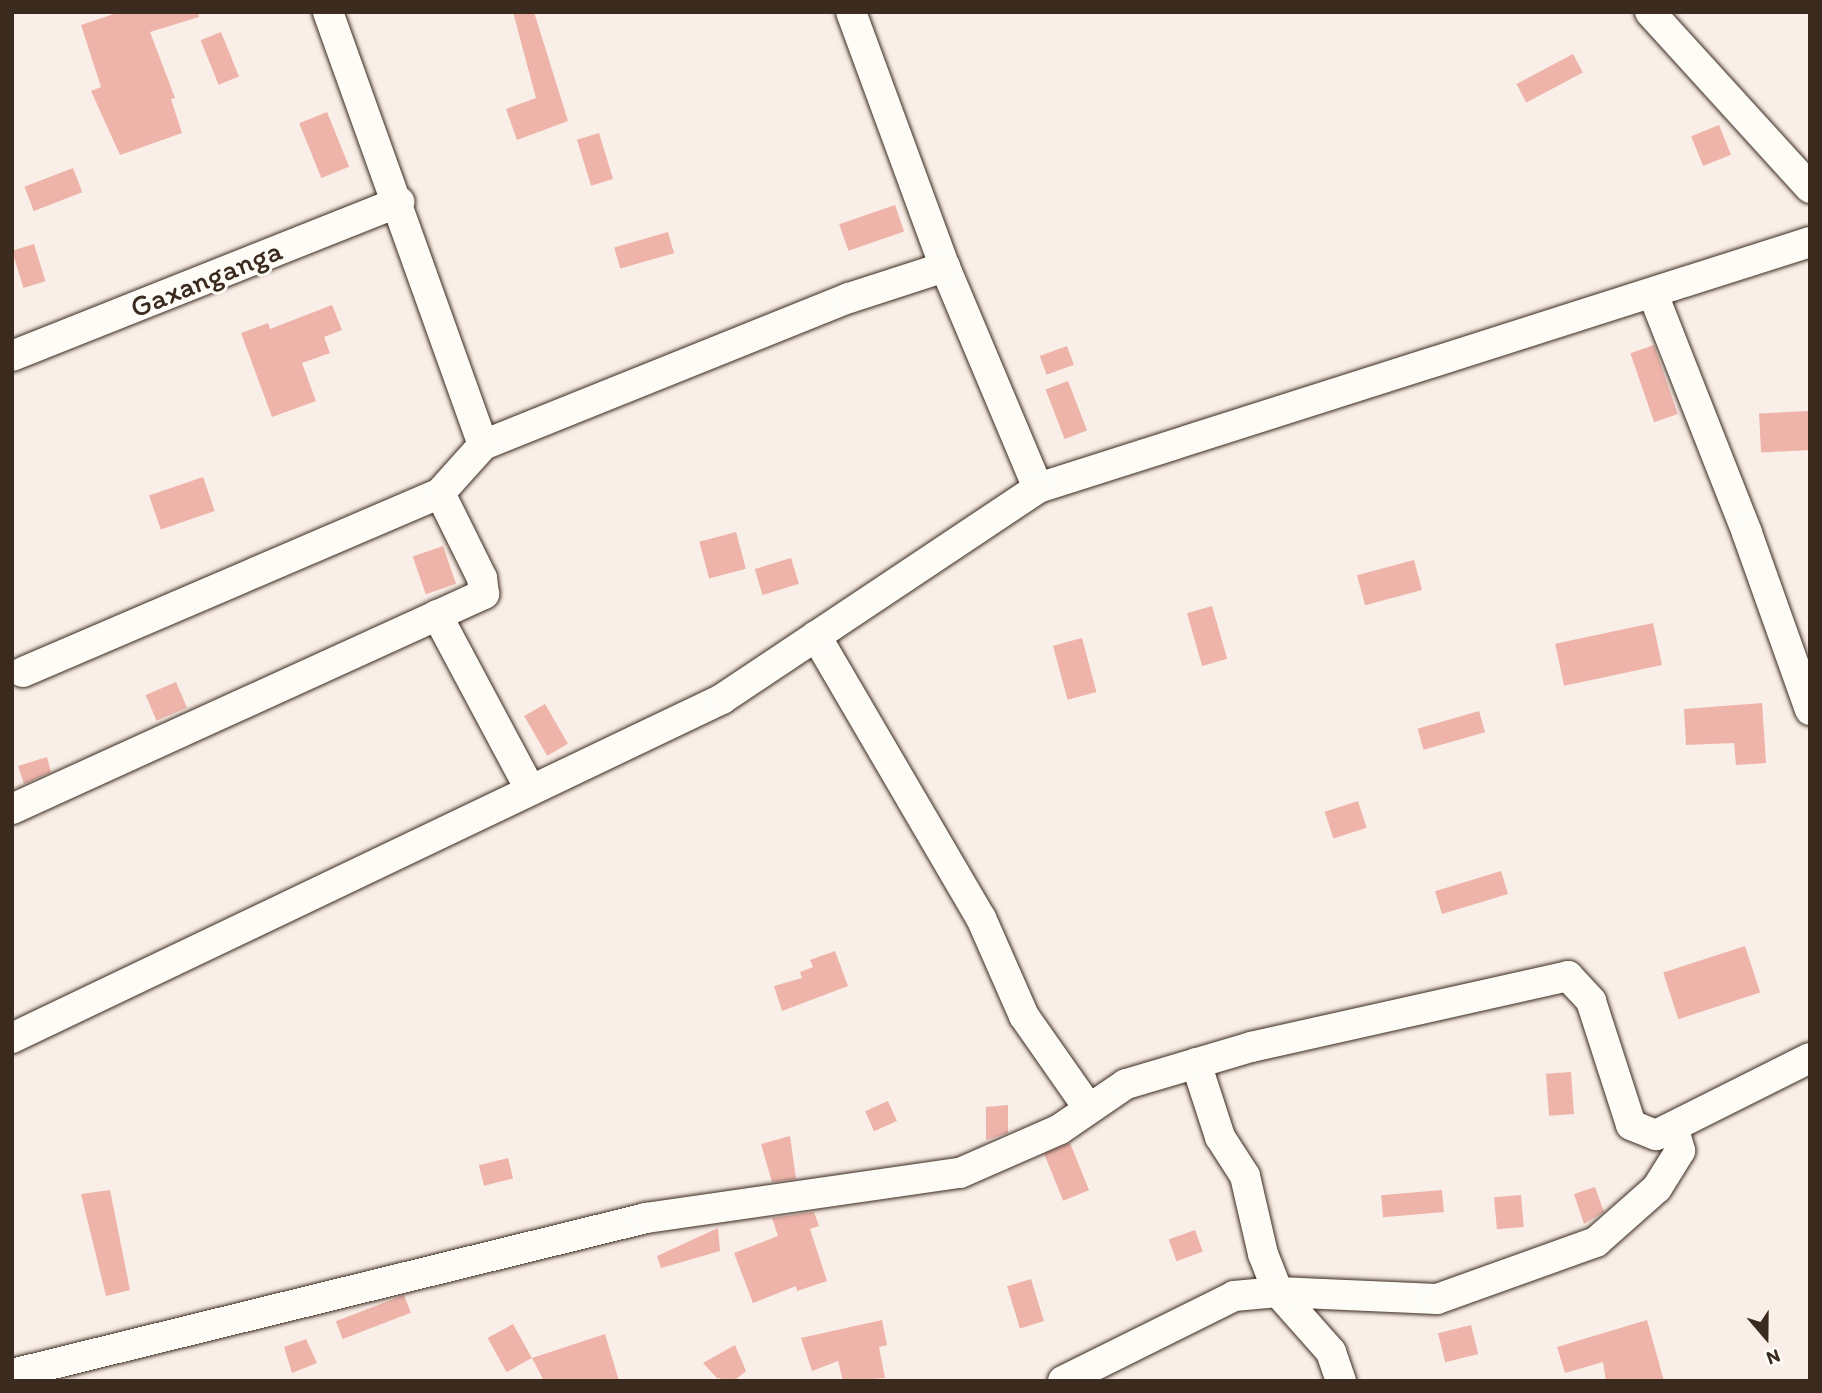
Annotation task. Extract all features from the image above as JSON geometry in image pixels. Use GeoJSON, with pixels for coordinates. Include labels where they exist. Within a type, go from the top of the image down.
{"type":"FeatureCollection","features":[{"type":"Feature","properties":{"kind":"street"},"geometry":{"type":"LineString","coordinates":[[328,12],[399,202],[483,445]]}},
{"type":"Feature","properties":{"kind":"street"},"geometry":{"type":"LineString","coordinates":[[851,12],[945,267],[1038,488]]}},
{"type":"Feature","properties":{"kind":"street"},"geometry":{"type":"LineString","coordinates":[[1650,12],[1810,188]]}},
{"type":"Feature","properties":{"kind":"street","name":"Gaxanganga"},"geometry":{"type":"LineString","coordinates":[[12,356],[399,202]]}},
{"type":"Feature","properties":{"kind":"street"},"geometry":{"type":"LineString","coordinates":[[12,1038],[722,699],[1038,488],[1810,242]]}},
{"type":"Feature","properties":{"kind":"street"},"geometry":{"type":"LineString","coordinates":[[23,672],[440,493],[462,473],[483,445],[849,298],[945,267]]}},
{"type":"Feature","properties":{"kind":"street"},"geometry":{"type":"LineString","coordinates":[[1653,294],[1747,533],[1810,710]]}},
{"type":"Feature","properties":{"kind":"street"},"geometry":{"type":"LineString","coordinates":[[12,809],[484,594],[482,578],[440,493]]}},
{"type":"Feature","properties":{"kind":"street"},"geometry":{"type":"LineString","coordinates":[[438,615],[530,789]]}},
{"type":"Feature","properties":{"kind":"street"},"geometry":{"type":"LineString","coordinates":[[816,636],[981,918],[1024,1016],[1089,1110]]}},
{"type":"Feature","properties":{"kind":"street"},"geometry":{"type":"LineString","coordinates":[[12,1374],[646,1218],[960,1173],[1060,1129],[1126,1084],[1196,1063],[1568,976],[1591,1001],[1631,1125],[1656,1135],[1810,1058]]}},
{"type":"Feature","properties":{"kind":"street"},"geometry":{"type":"LineString","coordinates":[[1196,1063],[1220,1137],[1245,1176],[1263,1254],[1278,1292],[1331,1352],[1341,1381]]}},
{"type":"Feature","properties":{"kind":"street"},"geometry":{"type":"LineString","coordinates":[[1063,1381],[1234,1296],[1278,1292],[1437,1299],[1596,1242],[1657,1188],[1680,1152],[1674,1128]]}},
{"type":"Feature","properties":{"kind":"building"},"geometry":{"type":"Polygon","coordinates":[[[120,12],[198,12],[199,17],[150,32],[175,98],[171,99],[182,133],[120,155],[91,91],[101,87],[81,25],[120,12]]]}},
{"type":"Feature","properties":{"kind":"building"},"geometry":{"type":"Polygon","coordinates":[[[513,12],[534,12],[568,121],[517,140],[506,109],[536,98],[513,12]]]}},
{"type":"Feature","properties":{"kind":"building"},"geometry":{"type":"Polygon","coordinates":[[[221,32],[239,77],[219,85],[201,40],[221,32]]]}},
{"type":"Feature","properties":{"kind":"building"},"geometry":{"type":"Polygon","coordinates":[[[1573,54],[1583,73],[1526,103],[1516,84],[1573,54]]]}},
{"type":"Feature","properties":{"kind":"building"},"geometry":{"type":"Polygon","coordinates":[[[327,112],[349,167],[321,178],[299,123],[327,112]]]}},
{"type":"Feature","properties":{"kind":"building"},"geometry":{"type":"Polygon","coordinates":[[[1719,125],[1731,155],[1703,166],[1691,136],[1719,125]]]}},
{"type":"Feature","properties":{"kind":"building"},"geometry":{"type":"Polygon","coordinates":[[[599,133],[613,179],[591,186],[577,140],[599,133]]]}},
{"type":"Feature","properties":{"kind":"building"},"geometry":{"type":"Polygon","coordinates":[[[73,168],[82,192],[34,211],[24,187],[73,168]]]}},
{"type":"Feature","properties":{"kind":"building"},"geometry":{"type":"Polygon","coordinates":[[[895,205],[904,231],[848,251],[839,224],[895,205]]]}},
{"type":"Feature","properties":{"kind":"building"},"geometry":{"type":"Polygon","coordinates":[[[668,232],[674,253],[620,269],[614,247],[668,232]]]}},
{"type":"Feature","properties":{"kind":"building"},"geometry":{"type":"Polygon","coordinates":[[[34,244],[45,281],[23,288],[12,251],[34,244]]]}},
{"type":"Feature","properties":{"kind":"building"},"geometry":{"type":"Polygon","coordinates":[[[332,305],[342,330],[324,337],[330,353],[302,363],[316,401],[272,417],[241,333],[268,323],[270,329],[332,305]]]}},
{"type":"Feature","properties":{"kind":"building"},"geometry":{"type":"Polygon","coordinates":[[[1654,345],[1678,414],[1654,422],[1630,353],[1654,345]]]}},
{"type":"Feature","properties":{"kind":"building"},"geometry":{"type":"Polygon","coordinates":[[[1067,346],[1074,365],[1047,375],[1040,356],[1067,346]]]}},
{"type":"Feature","properties":{"kind":"building"},"geometry":{"type":"Polygon","coordinates":[[[1068,381],[1087,430],[1065,439],[1046,390],[1068,381]]]}},
{"type":"Feature","properties":{"kind":"building"},"geometry":{"type":"Polygon","coordinates":[[[1808,411],[1810,450],[1761,453],[1759,414],[1808,411]]]}},
{"type":"Feature","properties":{"kind":"building"},"geometry":{"type":"Polygon","coordinates":[[[203,477],[215,511],[161,530],[149,496],[203,477]]]}},
{"type":"Feature","properties":{"kind":"building"},"geometry":{"type":"Polygon","coordinates":[[[736,532],[746,569],[709,579],[699,542],[736,532]]]}},
{"type":"Feature","properties":{"kind":"building"},"geometry":{"type":"Polygon","coordinates":[[[443,546],[456,584],[426,594],[413,556],[443,546]]]}},
{"type":"Feature","properties":{"kind":"building"},"geometry":{"type":"Polygon","coordinates":[[[791,558],[799,584],[763,595],[755,569],[791,558]]]}},
{"type":"Feature","properties":{"kind":"building"},"geometry":{"type":"Polygon","coordinates":[[[1414,560],[1422,590],[1365,605],[1357,575],[1414,560]]]}},
{"type":"Feature","properties":{"kind":"building"},"geometry":{"type":"Polygon","coordinates":[[[1212,606],[1227,659],[1202,666],[1187,613],[1212,606]]]}},
{"type":"Feature","properties":{"kind":"building"},"geometry":{"type":"Polygon","coordinates":[[[1653,623],[1662,665],[1564,686],[1555,644],[1653,623]]]}},
{"type":"Feature","properties":{"kind":"building"},"geometry":{"type":"Polygon","coordinates":[[[1082,638],[1096,692],[1068,700],[1053,646],[1082,638]]]}},
{"type":"Feature","properties":{"kind":"building"},"geometry":{"type":"Polygon","coordinates":[[[176,682],[187,708],[157,721],[146,695],[176,682]]]}},
{"type":"Feature","properties":{"kind":"building"},"geometry":{"type":"Polygon","coordinates":[[[1762,703],[1766,763],[1736,765],[1734,743],[1686,745],[1684,709],[1762,703]]]}},
{"type":"Feature","properties":{"kind":"building"},"geometry":{"type":"Polygon","coordinates":[[[545,704],[568,744],[547,756],[524,716],[545,704]]]}},
{"type":"Feature","properties":{"kind":"building"},"geometry":{"type":"Polygon","coordinates":[[[1479,711],[1485,732],[1424,750],[1417,729],[1479,711]]]}},
{"type":"Feature","properties":{"kind":"building"},"geometry":{"type":"Polygon","coordinates":[[[47,757],[51,772],[24,784],[18,766],[47,757]]]}},
{"type":"Feature","properties":{"kind":"building"},"geometry":{"type":"Polygon","coordinates":[[[1358,801],[1367,828],[1333,838],[1325,812],[1358,801]]]}},
{"type":"Feature","properties":{"kind":"building"},"geometry":{"type":"Polygon","coordinates":[[[1501,871],[1508,894],[1442,914],[1435,891],[1501,871]]]}},
{"type":"Feature","properties":{"kind":"building"},"geometry":{"type":"Polygon","coordinates":[[[1745,946],[1760,993],[1678,1019],[1663,973],[1745,946]]]}},
{"type":"Feature","properties":{"kind":"building"},"geometry":{"type":"Polygon","coordinates":[[[835,951],[848,986],[782,1011],[774,986],[802,978],[800,972],[813,967],[810,960],[835,951]]]}},
{"type":"Feature","properties":{"kind":"building"},"geometry":{"type":"Polygon","coordinates":[[[1571,1072],[1574,1114],[1549,1116],[1546,1074],[1571,1072]]]}},
{"type":"Feature","properties":{"kind":"building"},"geometry":{"type":"Polygon","coordinates":[[[888,1101],[897,1121],[874,1131],[865,1111],[888,1101]]]}},
{"type":"Feature","properties":{"kind":"building"},"geometry":{"type":"Polygon","coordinates":[[[1008,1105],[1008,1133],[986,1140],[986,1107],[1008,1105]]]}},
{"type":"Feature","properties":{"kind":"building"},"geometry":{"type":"Polygon","coordinates":[[[790,1136],[796,1179],[772,1182],[761,1144],[790,1136]]]}},
{"type":"Feature","properties":{"kind":"building"},"geometry":{"type":"Polygon","coordinates":[[[1070,1143],[1089,1190],[1063,1201],[1044,1153],[1070,1143]]]}},
{"type":"Feature","properties":{"kind":"building"},"geometry":{"type":"Polygon","coordinates":[[[508,1158],[513,1178],[484,1186],[479,1165],[508,1158]]]}},
{"type":"Feature","properties":{"kind":"building"},"geometry":{"type":"Polygon","coordinates":[[[1595,1187],[1604,1212],[1584,1224],[1574,1194],[1595,1187]]]}},
{"type":"Feature","properties":{"kind":"building"},"geometry":{"type":"Polygon","coordinates":[[[110,1190],[130,1290],[106,1296],[81,1194],[110,1190]]]}},
{"type":"Feature","properties":{"kind":"building"},"geometry":{"type":"Polygon","coordinates":[[[1442,1190],[1444,1212],[1383,1217],[1381,1195],[1442,1190]]]}},
{"type":"Feature","properties":{"kind":"building"},"geometry":{"type":"Polygon","coordinates":[[[1521,1195],[1524,1227],[1497,1229],[1494,1197],[1521,1195]]]}},
{"type":"Feature","properties":{"kind":"building"},"geometry":{"type":"Polygon","coordinates":[[[814,1212],[819,1226],[810,1229],[827,1281],[797,1291],[796,1286],[753,1303],[734,1253],[778,1236],[772,1218],[814,1212]]]}},
{"type":"Feature","properties":{"kind":"building"},"geometry":{"type":"Polygon","coordinates":[[[718,1228],[720,1251],[661,1268],[657,1256],[718,1228]]]}},
{"type":"Feature","properties":{"kind":"building"},"geometry":{"type":"Polygon","coordinates":[[[1195,1230],[1203,1252],[1177,1261],[1169,1240],[1195,1230]]]}},
{"type":"Feature","properties":{"kind":"building"},"geometry":{"type":"Polygon","coordinates":[[[1031,1279],[1044,1321],[1020,1328],[1007,1286],[1031,1279]]]}},
{"type":"Feature","properties":{"kind":"building"},"geometry":{"type":"Polygon","coordinates":[[[404,1295],[411,1313],[343,1339],[336,1321],[404,1295]]]}},
{"type":"Feature","properties":{"kind":"building"},"geometry":{"type":"Polygon","coordinates":[[[882,1320],[887,1345],[879,1347],[885,1378],[843,1381],[838,1361],[812,1371],[801,1338],[882,1320]]]}},
{"type":"Feature","properties":{"kind":"building"},"geometry":{"type":"Polygon","coordinates":[[[1647,1320],[1664,1381],[1606,1381],[1603,1362],[1565,1373],[1557,1347],[1647,1320]]]}},
{"type":"Feature","properties":{"kind":"building"},"geometry":{"type":"Polygon","coordinates":[[[513,1324],[532,1358],[507,1372],[488,1338],[513,1324]]]}},
{"type":"Feature","properties":{"kind":"building"},"geometry":{"type":"Polygon","coordinates":[[[1471,1325],[1478,1354],[1445,1362],[1438,1333],[1471,1325]]]}},
{"type":"Feature","properties":{"kind":"building"},"geometry":{"type":"Polygon","coordinates":[[[605,1334],[619,1381],[544,1381],[532,1358],[605,1334]]]}},
{"type":"Feature","properties":{"kind":"building"},"geometry":{"type":"Polygon","coordinates":[[[306,1339],[317,1363],[292,1373],[284,1347],[306,1339]]]}},
{"type":"Feature","properties":{"kind":"building"},"geometry":{"type":"Polygon","coordinates":[[[735,1345],[746,1371],[734,1381],[717,1378],[703,1363],[735,1345]]]}}]}
